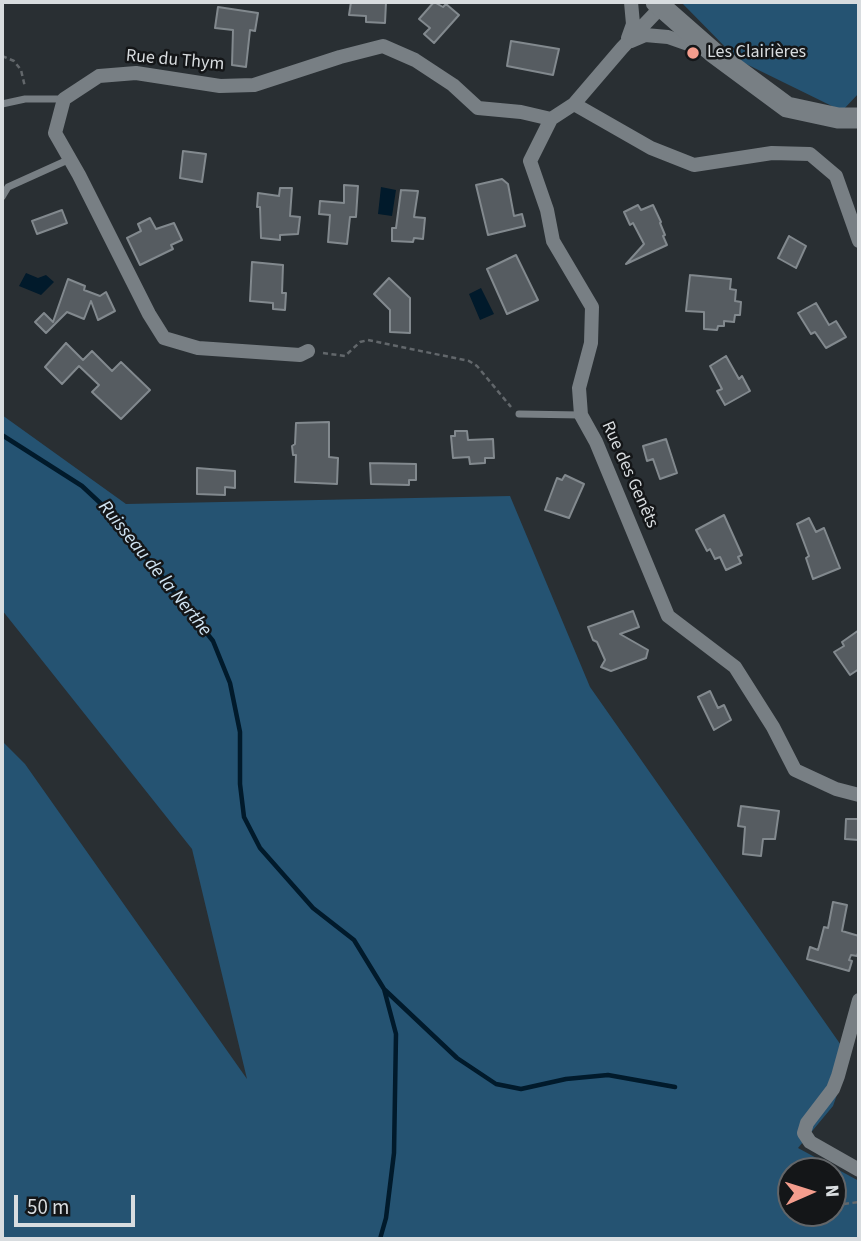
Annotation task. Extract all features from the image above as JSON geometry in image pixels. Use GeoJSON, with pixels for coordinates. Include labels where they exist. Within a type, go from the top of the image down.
{"type":"FeatureCollection","features":[{"type":"Feature","properties":{"kind":"street"},"geometry":{"type":"LineString","coordinates":[[626,43],[633,24],[631,2]]}},
{"type":"Feature","properties":{"kind":"street"},"geometry":{"type":"LineString","coordinates":[[659,4],[714,53],[787,107],[838,118],[859,118]]}},
{"type":"Feature","properties":{"kind":"street","name":"Rue des Genêts"},"geometry":{"type":"LineString","coordinates":[[659,4],[573,104],[551,120],[530,161],[547,210],[553,241],[592,307],[591,343],[579,388],[581,415],[596,442],[668,616],[735,667],[773,727],[795,770],[836,789],[859,795]]}},
{"type":"Feature","properties":{"kind":"street"},"geometry":{"type":"LineString","coordinates":[[626,43],[645,35],[668,37],[714,53]]}},
{"type":"Feature","properties":{"kind":"street","name":"Rue du Thym"},"geometry":{"type":"LineString","coordinates":[[64,99],[99,76],[136,73],[220,86],[254,85],[383,46],[434,72],[478,108],[551,120]]}},
{"type":"Feature","properties":{"kind":"street"},"geometry":{"type":"LineString","coordinates":[[64,99],[55,133],[164,338],[198,348],[300,355],[308,351]]}},
{"type":"Feature","properties":{"kind":"street"},"geometry":{"type":"LineString","coordinates":[[573,104],[651,148],[694,165],[772,153],[810,154],[836,176],[859,241]]}},
{"type":"Feature","properties":{"kind":"street"},"geometry":{"type":"LineString","coordinates":[[859,1000],[833,1089],[807,1123],[804,1133],[810,1142],[859,1170]]}},
{"type":"Feature","properties":{"kind":"lane"},"geometry":{"type":"LineString","coordinates":[[2,104],[26,99],[64,99]]}},
{"type":"Feature","properties":{"kind":"lane"},"geometry":{"type":"LineString","coordinates":[[2,197],[8,187],[70,159]]}},
{"type":"Feature","properties":{"kind":"lane"},"geometry":{"type":"LineString","coordinates":[[519,414],[581,415]]}},
{"type":"Feature","properties":{"kind":"path"},"geometry":{"type":"LineString","coordinates":[[2,56],[14,61],[21,70],[25,80],[26,99]]}},
{"type":"Feature","properties":{"kind":"path"},"geometry":{"type":"LineString","coordinates":[[308,351],[345,356],[360,342],[368,340],[469,360],[519,414]]}},
{"type":"Feature","properties":{"kind":"shaded area"},"geometry":{"type":"Polygon","coordinates":[[[681,2],[859,2],[859,93],[842,111],[738,60],[681,2]]]}},
{"type":"Feature","properties":{"kind":"shaded area"},"geometry":{"type":"Polygon","coordinates":[[[381,187],[396,190],[392,216],[378,214],[381,187]]]}},
{"type":"Feature","properties":{"kind":"shaded area"},"geometry":{"type":"Polygon","coordinates":[[[26,273],[38,278],[46,275],[54,282],[41,295],[19,286],[26,273]]]}},
{"type":"Feature","properties":{"kind":"shaded area"},"geometry":{"type":"Polygon","coordinates":[[[481,288],[494,314],[480,320],[469,294],[481,288]]]}},
{"type":"Feature","properties":{"kind":"shaded area"},"geometry":{"type":"Polygon","coordinates":[[[2,415],[126,504],[510,496],[590,687],[850,1058],[833,1106],[798,1148],[815,1157],[777,1157],[777,1227],[847,1227],[847,1175],[859,1181],[859,1239],[2,1239],[2,741],[25,764],[247,1079],[192,849],[2,610],[2,415]]]}},
{"type":"Feature","properties":{"kind":"building"},"geometry":{"type":"Polygon","coordinates":[[[351,2],[386,2],[385,23],[366,22],[366,16],[349,15],[351,2]]]}},
{"type":"Feature","properties":{"kind":"building"},"geometry":{"type":"Polygon","coordinates":[[[434,2],[443,7],[446,4],[459,15],[434,43],[424,34],[430,28],[419,19],[434,2]]]}},
{"type":"Feature","properties":{"kind":"building"},"geometry":{"type":"Polygon","coordinates":[[[218,7],[258,13],[255,31],[250,30],[246,67],[232,65],[233,30],[215,28],[218,7]]]}},
{"type":"Feature","properties":{"kind":"building"},"geometry":{"type":"Polygon","coordinates":[[[511,41],[559,49],[553,75],[507,66],[511,41]]]}},
{"type":"Feature","properties":{"kind":"building"},"geometry":{"type":"Polygon","coordinates":[[[183,151],[206,154],[202,182],[180,178],[183,151]]]}},
{"type":"Feature","properties":{"kind":"building"},"geometry":{"type":"Polygon","coordinates":[[[502,179],[508,184],[514,216],[522,214],[525,226],[488,235],[476,185],[502,179]]]}},
{"type":"Feature","properties":{"kind":"building"},"geometry":{"type":"Polygon","coordinates":[[[344,185],[358,186],[356,217],[350,217],[347,244],[328,242],[330,215],[319,214],[320,201],[344,203],[344,185]]]}},
{"type":"Feature","properties":{"kind":"building"},"geometry":{"type":"Polygon","coordinates":[[[280,188],[292,188],[290,216],[300,217],[298,234],[280,235],[280,240],[261,238],[258,193],[279,196],[280,188]]]}},
{"type":"Feature","properties":{"kind":"building"},"geometry":{"type":"Polygon","coordinates":[[[401,190],[418,191],[414,217],[425,218],[423,239],[414,238],[413,242],[392,241],[392,228],[396,228],[401,190]]]}},
{"type":"Feature","properties":{"kind":"building"},"geometry":{"type":"Polygon","coordinates":[[[638,205],[641,210],[653,205],[667,245],[626,264],[644,244],[624,212],[638,205]]]}},
{"type":"Feature","properties":{"kind":"building"},"geometry":{"type":"Polygon","coordinates":[[[62,210],[67,223],[37,234],[32,221],[62,210]]]}},
{"type":"Feature","properties":{"kind":"building"},"geometry":{"type":"Polygon","coordinates":[[[150,218],[156,229],[174,223],[182,240],[171,245],[173,249],[140,265],[127,238],[141,231],[138,224],[150,218]]]}},
{"type":"Feature","properties":{"kind":"building"},"geometry":{"type":"Polygon","coordinates":[[[789,236],[806,246],[796,268],[778,258],[789,236]]]}},
{"type":"Feature","properties":{"kind":"building"},"geometry":{"type":"Polygon","coordinates":[[[516,255],[538,300],[507,314],[487,269],[516,255]]]}},
{"type":"Feature","properties":{"kind":"building"},"geometry":{"type":"Polygon","coordinates":[[[252,262],[283,265],[282,293],[286,293],[285,310],[273,309],[273,303],[250,301],[252,262]]]}},
{"type":"Feature","properties":{"kind":"building"},"geometry":{"type":"Polygon","coordinates":[[[690,275],[731,279],[730,289],[736,290],[735,301],[741,302],[740,315],[735,315],[734,322],[724,321],[724,326],[718,326],[717,330],[704,329],[704,312],[686,311],[690,275]]]}},
{"type":"Feature","properties":{"kind":"building"},"geometry":{"type":"Polygon","coordinates":[[[389,278],[410,298],[410,333],[390,332],[390,310],[374,294],[389,278]]]}},
{"type":"Feature","properties":{"kind":"building"},"geometry":{"type":"Polygon","coordinates":[[[68,279],[85,286],[84,290],[100,296],[106,292],[115,311],[98,320],[91,301],[84,319],[67,312],[46,333],[35,322],[44,313],[53,322],[68,279]]]}},
{"type":"Feature","properties":{"kind":"building"},"geometry":{"type":"Polygon","coordinates":[[[816,303],[829,325],[836,321],[846,337],[826,348],[815,332],[811,334],[798,313],[816,303]]]}},
{"type":"Feature","properties":{"kind":"building"},"geometry":{"type":"Polygon","coordinates":[[[66,343],[83,360],[92,351],[112,371],[121,362],[150,390],[121,419],[92,392],[99,385],[79,366],[62,384],[45,367],[66,343]]]}},
{"type":"Feature","properties":{"kind":"building"},"geometry":{"type":"Polygon","coordinates":[[[726,356],[739,379],[742,376],[750,391],[725,405],[717,391],[722,389],[710,366],[726,356]]]}},
{"type":"Feature","properties":{"kind":"building"},"geometry":{"type":"Polygon","coordinates":[[[329,422],[329,457],[338,458],[337,484],[295,482],[296,455],[293,455],[292,446],[295,444],[296,423],[329,422]]]}},
{"type":"Feature","properties":{"kind":"building"},"geometry":{"type":"Polygon","coordinates":[[[455,431],[467,431],[468,440],[493,439],[494,458],[485,458],[485,463],[470,464],[469,457],[453,458],[451,436],[455,436],[455,431]]]}},
{"type":"Feature","properties":{"kind":"building"},"geometry":{"type":"Polygon","coordinates":[[[666,439],[677,473],[660,479],[653,459],[647,461],[643,446],[666,439]]]}},
{"type":"Feature","properties":{"kind":"building"},"geometry":{"type":"Polygon","coordinates":[[[370,463],[416,464],[416,480],[409,480],[409,485],[371,484],[370,463]]]}},
{"type":"Feature","properties":{"kind":"building"},"geometry":{"type":"Polygon","coordinates":[[[197,468],[235,471],[235,488],[225,487],[225,495],[197,494],[197,468]]]}},
{"type":"Feature","properties":{"kind":"building"},"geometry":{"type":"Polygon","coordinates":[[[565,475],[584,484],[569,518],[545,510],[557,478],[562,480],[565,475]]]}},
{"type":"Feature","properties":{"kind":"building"},"geometry":{"type":"Polygon","coordinates":[[[724,515],[742,555],[738,557],[741,563],[726,570],[720,557],[715,559],[710,549],[707,551],[696,530],[724,515]]]}},
{"type":"Feature","properties":{"kind":"building"},"geometry":{"type":"Polygon","coordinates":[[[809,518],[816,532],[824,528],[840,568],[813,579],[806,558],[809,556],[797,524],[809,518]]]}},
{"type":"Feature","properties":{"kind":"building"},"geometry":{"type":"Polygon","coordinates":[[[633,611],[639,627],[620,634],[648,650],[646,658],[611,671],[601,667],[605,660],[588,627],[633,611]]]}},
{"type":"Feature","properties":{"kind":"building"},"geometry":{"type":"Polygon","coordinates":[[[859,630],[859,669],[850,675],[834,652],[844,646],[842,642],[859,630]]]}},
{"type":"Feature","properties":{"kind":"building"},"geometry":{"type":"Polygon","coordinates":[[[710,691],[718,708],[724,705],[731,720],[714,730],[698,697],[710,691]]]}},
{"type":"Feature","properties":{"kind":"building"},"geometry":{"type":"Polygon","coordinates":[[[741,806],[779,811],[775,839],[763,839],[761,856],[743,854],[745,827],[738,826],[741,806]]]}},
{"type":"Feature","properties":{"kind":"building"},"geometry":{"type":"Polygon","coordinates":[[[846,819],[859,819],[859,840],[845,839],[846,819]]]}},
{"type":"Feature","properties":{"kind":"building"},"geometry":{"type":"Polygon","coordinates":[[[833,902],[847,905],[842,931],[859,936],[859,950],[857,956],[851,955],[849,971],[807,959],[810,947],[818,950],[824,927],[828,928],[833,902]]]}},
{"type":"Feature","properties":{"kind":"waterway","name":"Ruisseau de la Nerthe"},"geometry":{"type":"LineString","coordinates":[[2,435],[82,486],[112,514],[213,641],[230,683],[240,732],[240,784],[244,817],[260,848],[313,908],[354,940],[384,989],[396,1034],[394,1153],[386,1218],[380,1239]]}},
{"type":"Feature","properties":{"kind":"waterway"},"geometry":{"type":"LineString","coordinates":[[385,990],[457,1058],[496,1084],[521,1089],[566,1079],[608,1075],[675,1087]]}},
{"type":"Feature","properties":{"kind":"place","name":"Les Clairières"},"geometry":{"type":"Point","coordinates":[693,53]}}]}
